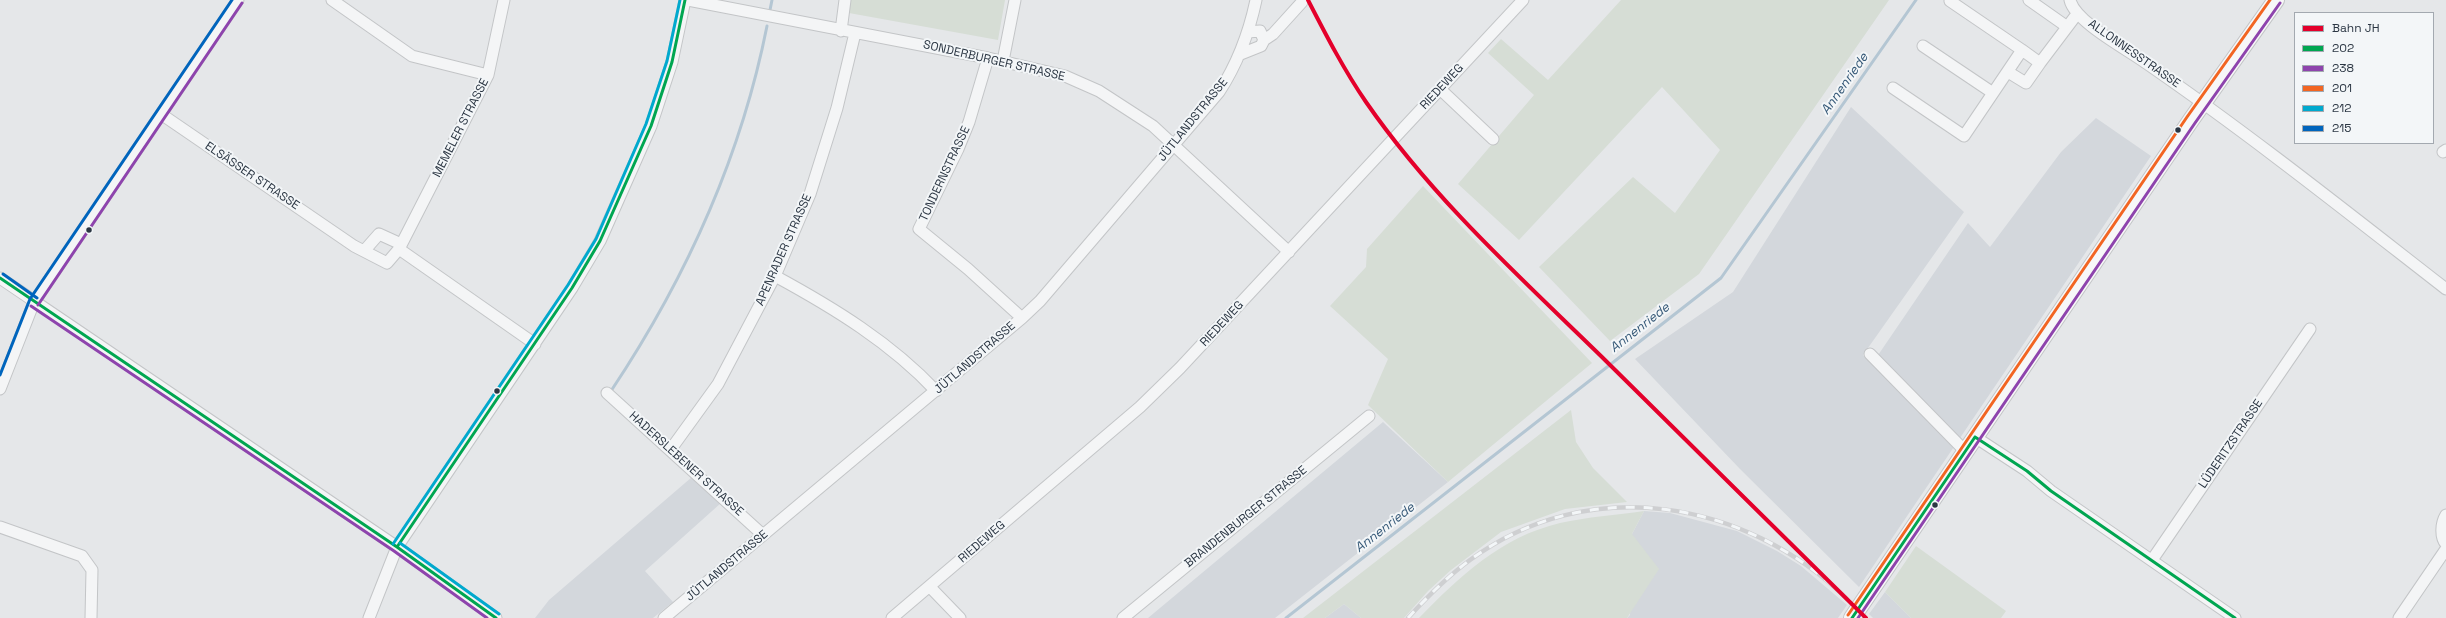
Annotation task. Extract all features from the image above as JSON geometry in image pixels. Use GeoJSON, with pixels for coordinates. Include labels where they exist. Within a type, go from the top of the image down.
{"type":"FeatureCollection","features":[{"type":"Feature","properties":{"kind":"street"},"geometry":{"type":"LineString","coordinates":[[0,389],[34,302],[238,0]]}},
{"type":"Feature","properties":{"kind":"street"},"geometry":{"type":"LineString","coordinates":[[332,0],[412,56],[488,75]]}},
{"type":"Feature","properties":{"kind":"street","name":"MEMELER STRASSE"},"geometry":{"type":"LineString","coordinates":[[400,247],[488,75],[504,0]]}},
{"type":"Feature","properties":{"kind":"street"},"geometry":{"type":"LineString","coordinates":[[369,618],[397,548],[535,344],[600,241],[651,126],[672,62],[686,0]]}},
{"type":"Feature","properties":{"kind":"street","name":"SONDERBURGER STRASSE"},"geometry":{"type":"LineString","coordinates":[[686,0],[1003,61],[1065,76],[1099,91],[1154,126],[1289,252]]}},
{"type":"Feature","properties":{"kind":"street"},"geometry":{"type":"LineString","coordinates":[[841,31],[845,0]]}},
{"type":"Feature","properties":{"kind":"street"},"geometry":{"type":"LineString","coordinates":[[1003,61],[1015,0]]}},
{"type":"Feature","properties":{"kind":"street","name":"JÜTLANDSTRASSE"},"geometry":{"type":"LineString","coordinates":[[664,618],[936,391],[1040,301],[1219,92],[1240,54],[1248,32],[1256,0]]}},
{"type":"Feature","properties":{"kind":"street","name":"RIEDEWEG"},"geometry":{"type":"LineString","coordinates":[[892,618],[1140,407],[1186,362],[1523,0]]}},
{"type":"Feature","properties":{"kind":"street"},"geometry":{"type":"LineString","coordinates":[[2029,0],[2066,26]]}},
{"type":"Feature","properties":{"kind":"street","name":"ALLONNESSTRASSE"},"geometry":{"type":"LineString","coordinates":[[2070,0],[2077,14],[2203,102],[2446,289]]}},
{"type":"Feature","properties":{"kind":"street"},"geometry":{"type":"LineString","coordinates":[[1852,618],[2203,102],[2276,0]]}},
{"type":"Feature","properties":{"kind":"street"},"geometry":{"type":"LineString","coordinates":[[1950,1],[2040,63]]}},
{"type":"Feature","properties":{"kind":"street"},"geometry":{"type":"LineString","coordinates":[[1240,54],[1261,46],[1264,40],[1273,34],[1302,2]]}},
{"type":"Feature","properties":{"kind":"street"},"geometry":{"type":"LineString","coordinates":[[2008,72],[2026,83],[2066,26],[2077,14]]}},
{"type":"Feature","properties":{"kind":"street"},"geometry":{"type":"LineString","coordinates":[[1248,32],[1260,31],[1264,40]]}},
{"type":"Feature","properties":{"kind":"street","name":"APENRADER STRASSE"},"geometry":{"type":"LineString","coordinates":[[671,449],[718,384],[775,276],[810,194],[838,108],[855,33]]}},
{"type":"Feature","properties":{"kind":"street"},"geometry":{"type":"LineString","coordinates":[[1923,46],[1993,93]]}},
{"type":"Feature","properties":{"kind":"street"},"geometry":{"type":"LineString","coordinates":[[1893,88],[1964,136],[2022,50]]}},
{"type":"Feature","properties":{"kind":"street","name":"TONDERNSTRASSE"},"geometry":{"type":"LineString","coordinates":[[988,58],[961,142],[919,229],[968,269],[1022,318]]}},
{"type":"Feature","properties":{"kind":"street"},"geometry":{"type":"LineString","coordinates":[[1440,90],[1492,139]]}},
{"type":"Feature","properties":{"kind":"street","name":"ELSÄSSER STRASSE"},"geometry":{"type":"LineString","coordinates":[[160,114],[364,251],[387,263],[400,247]]}},
{"type":"Feature","properties":{"kind":"street"},"geometry":{"type":"LineString","coordinates":[[364,251],[379,234],[400,247],[535,344]]}},
{"type":"Feature","properties":{"kind":"street"},"geometry":{"type":"LineString","coordinates":[[775,276],[825,303],[892,350],[917,371],[936,391]]}},
{"type":"Feature","properties":{"kind":"street"},"geometry":{"type":"LineString","coordinates":[[0,278],[397,548],[496,618]]}},
{"type":"Feature","properties":{"kind":"street","name":"LÜDERITZSTRASSE"},"geometry":{"type":"LineString","coordinates":[[2152,560],[2310,328]]}},
{"type":"Feature","properties":{"kind":"street"},"geometry":{"type":"LineString","coordinates":[[1870,354],[1965,451]]}},
{"type":"Feature","properties":{"kind":"street","name":"HADERSLEBENER STRASSE"},"geometry":{"type":"LineString","coordinates":[[607,393],[671,449],[763,535]]}},
{"type":"Feature","properties":{"kind":"street","name":"BRANDENBURGER STRASSE"},"geometry":{"type":"LineString","coordinates":[[1123,618],[1368,416]]}},
{"type":"Feature","properties":{"kind":"street"},"geometry":{"type":"LineString","coordinates":[[1975,438],[2027,471],[2051,490],[2234,618]]}},
{"type":"Feature","properties":{"kind":"street"},"geometry":{"type":"LineString","coordinates":[[2446,515],[2442,521],[2443,540],[2446,544]]}},
{"type":"Feature","properties":{"kind":"street"},"geometry":{"type":"LineString","coordinates":[[0,527],[82,556],[92,570],[91,618]]}},
{"type":"Feature","properties":{"kind":"street"},"geometry":{"type":"LineString","coordinates":[[2399,618],[2446,549]]}},
{"type":"Feature","properties":{"kind":"street"},"geometry":{"type":"LineString","coordinates":[[930,587],[960,618]]}},
{"type":"Feature","properties":{"kind":"shaded area"},"geometry":{"type":"Polygon","coordinates":[[[851,0],[1005,0],[998,40],[849,13],[851,0]]]}},
{"type":"Feature","properties":{"kind":"shaded area"},"geometry":{"type":"Polygon","coordinates":[[[1621,0],[1889,0],[1699,274],[1610,341],[1539,267],[1633,177],[1675,213],[1720,150],[1662,87],[1519,240],[1458,184],[1534,95],[1488,53],[1501,39],[1548,80],[1621,0]]]}},
{"type":"Feature","properties":{"kind":"shaded area"},"geometry":{"type":"Polygon","coordinates":[[[1851,107],[1964,212],[1863,355],[1872,364],[1968,223],[1990,247],[2061,152],[2096,118],[2151,156],[1859,587],[1740,469],[1635,359],[1733,292],[1851,107]]]}},
{"type":"Feature","properties":{"kind":"shaded area"},"geometry":{"type":"Polygon","coordinates":[[[1423,186],[1592,363],[1448,482],[1368,405],[1388,359],[1330,306],[1366,267],[1367,249],[1423,186]]]}},
{"type":"Feature","properties":{"kind":"shaded area"},"geometry":{"type":"Polygon","coordinates":[[[1571,410],[1576,442],[1593,468],[1627,502],[1565,509],[1501,532],[1451,570],[1428,591],[1404,618],[1361,618],[1344,604],[1325,618],[1303,618],[1571,410]]]}},
{"type":"Feature","properties":{"kind":"shaded area"},"geometry":{"type":"Polygon","coordinates":[[[1383,422],[1448,482],[1275,618],[1148,618],[1383,422]]]}},
{"type":"Feature","properties":{"kind":"shaded area"},"geometry":{"type":"Polygon","coordinates":[[[692,477],[721,503],[645,571],[673,602],[653,618],[535,618],[549,600],[692,477]]]}},
{"type":"Feature","properties":{"kind":"shaded area"},"geometry":{"type":"Polygon","coordinates":[[[1644,511],[1670,513],[1737,531],[1777,551],[1801,566],[1847,605],[1838,618],[1627,618],[1630,615],[1632,534],[1644,511]]]}},
{"type":"Feature","properties":{"kind":"shaded area"},"geometry":{"type":"Polygon","coordinates":[[[1644,511],[1632,534],[1659,569],[1627,618],[1419,618],[1466,573],[1500,548],[1519,538],[1539,529],[1560,523],[1644,511]]]}},
{"type":"Feature","properties":{"kind":"shaded area"},"geometry":{"type":"Polygon","coordinates":[[[1916,546],[2006,611],[2001,618],[1911,618],[1885,592],[1916,546]]]}},
{"type":"Feature","properties":{"kind":"shaded area"},"geometry":{"type":"Polygon","coordinates":[[[1885,592],[1911,618],[1873,618],[1869,614],[1885,592]]]}},
{"type":"Feature","properties":{"kind":"shaded area"},"geometry":{"type":"Polygon","coordinates":[[[1344,604],[1361,618],[1325,618],[1344,604]]]}},
{"type":"Feature","properties":{"kind":"waterway"},"geometry":{"type":"LineString","coordinates":[[770,10],[772,0]]}},
{"type":"Feature","properties":{"kind":"waterway","name":"Annenriede"},"geometry":{"type":"LineString","coordinates":[[1286,618],[1721,278],[1916,0]]}},
{"type":"Feature","properties":{"kind":"waterway"},"geometry":{"type":"LineString","coordinates":[[611,391],[663,306],[707,216],[726,170],[742,123],[756,75],[767,26]]}},
{"type":"Feature","properties":{"kind":"railway"},"geometry":{"type":"LineString","coordinates":[[1408,618],[1422,602],[1453,573],[1470,560],[1516,533],[1564,515],[1614,508],[1664,509],[1714,520],[1762,538],[1806,565],[1847,599]]}},
{"type":"Feature","properties":{"kind":"rail line","name":"JH"},"geometry":{"type":"LineString","coordinates":[[1308,0],[1328,39],[1366,102],[1392,138],[1449,205],[1511,269],[1639,393],[1866,618]]}},
{"type":"Feature","properties":{"kind":"transit line","name":"215"},"geometry":{"type":"LineString","coordinates":[[0,375],[30,299],[232,0]]}},
{"type":"Feature","properties":{"kind":"transit line","name":"212"},"geometry":{"type":"LineString","coordinates":[[393,544],[568,285],[596,239],[646,124],[667,61],[680,0]]}},
{"type":"Feature","properties":{"kind":"transit line","name":"202"},"geometry":{"type":"LineString","coordinates":[[397,547],[572,288],[600,241],[651,126],[672,62],[685,0]]}},
{"type":"Feature","properties":{"kind":"transit line","name":"201"},"geometry":{"type":"LineString","coordinates":[[1848,615],[2187,117],[2270,0]]}},
{"type":"Feature","properties":{"kind":"transit line","name":"238"},"geometry":{"type":"LineString","coordinates":[[38,305],[242,3]]}},
{"type":"Feature","properties":{"kind":"transit line","name":"238"},"geometry":{"type":"LineString","coordinates":[[1858,618],[2195,123],[2280,3]]}},
{"type":"Feature","properties":{"kind":"transit line","name":"215"},"geometry":{"type":"LineString","coordinates":[[3,274],[37,298]]}},
{"type":"Feature","properties":{"kind":"transit line","name":"202"},"geometry":{"type":"LineString","coordinates":[[0,278],[397,547],[496,618]]}},
{"type":"Feature","properties":{"kind":"transit line","name":"238"},"geometry":{"type":"LineString","coordinates":[[31,306],[394,551],[487,618]]}},
{"type":"Feature","properties":{"kind":"transit line","name":"202"},"geometry":{"type":"LineString","coordinates":[[1975,437],[2027,471],[2051,491],[2235,618]]}},
{"type":"Feature","properties":{"kind":"transit line","name":"202"},"geometry":{"type":"LineString","coordinates":[[1852,618],[1975,437]]}},
{"type":"Feature","properties":{"kind":"transit line","name":"212"},"geometry":{"type":"LineString","coordinates":[[400,543],[499,614]]}}]}
